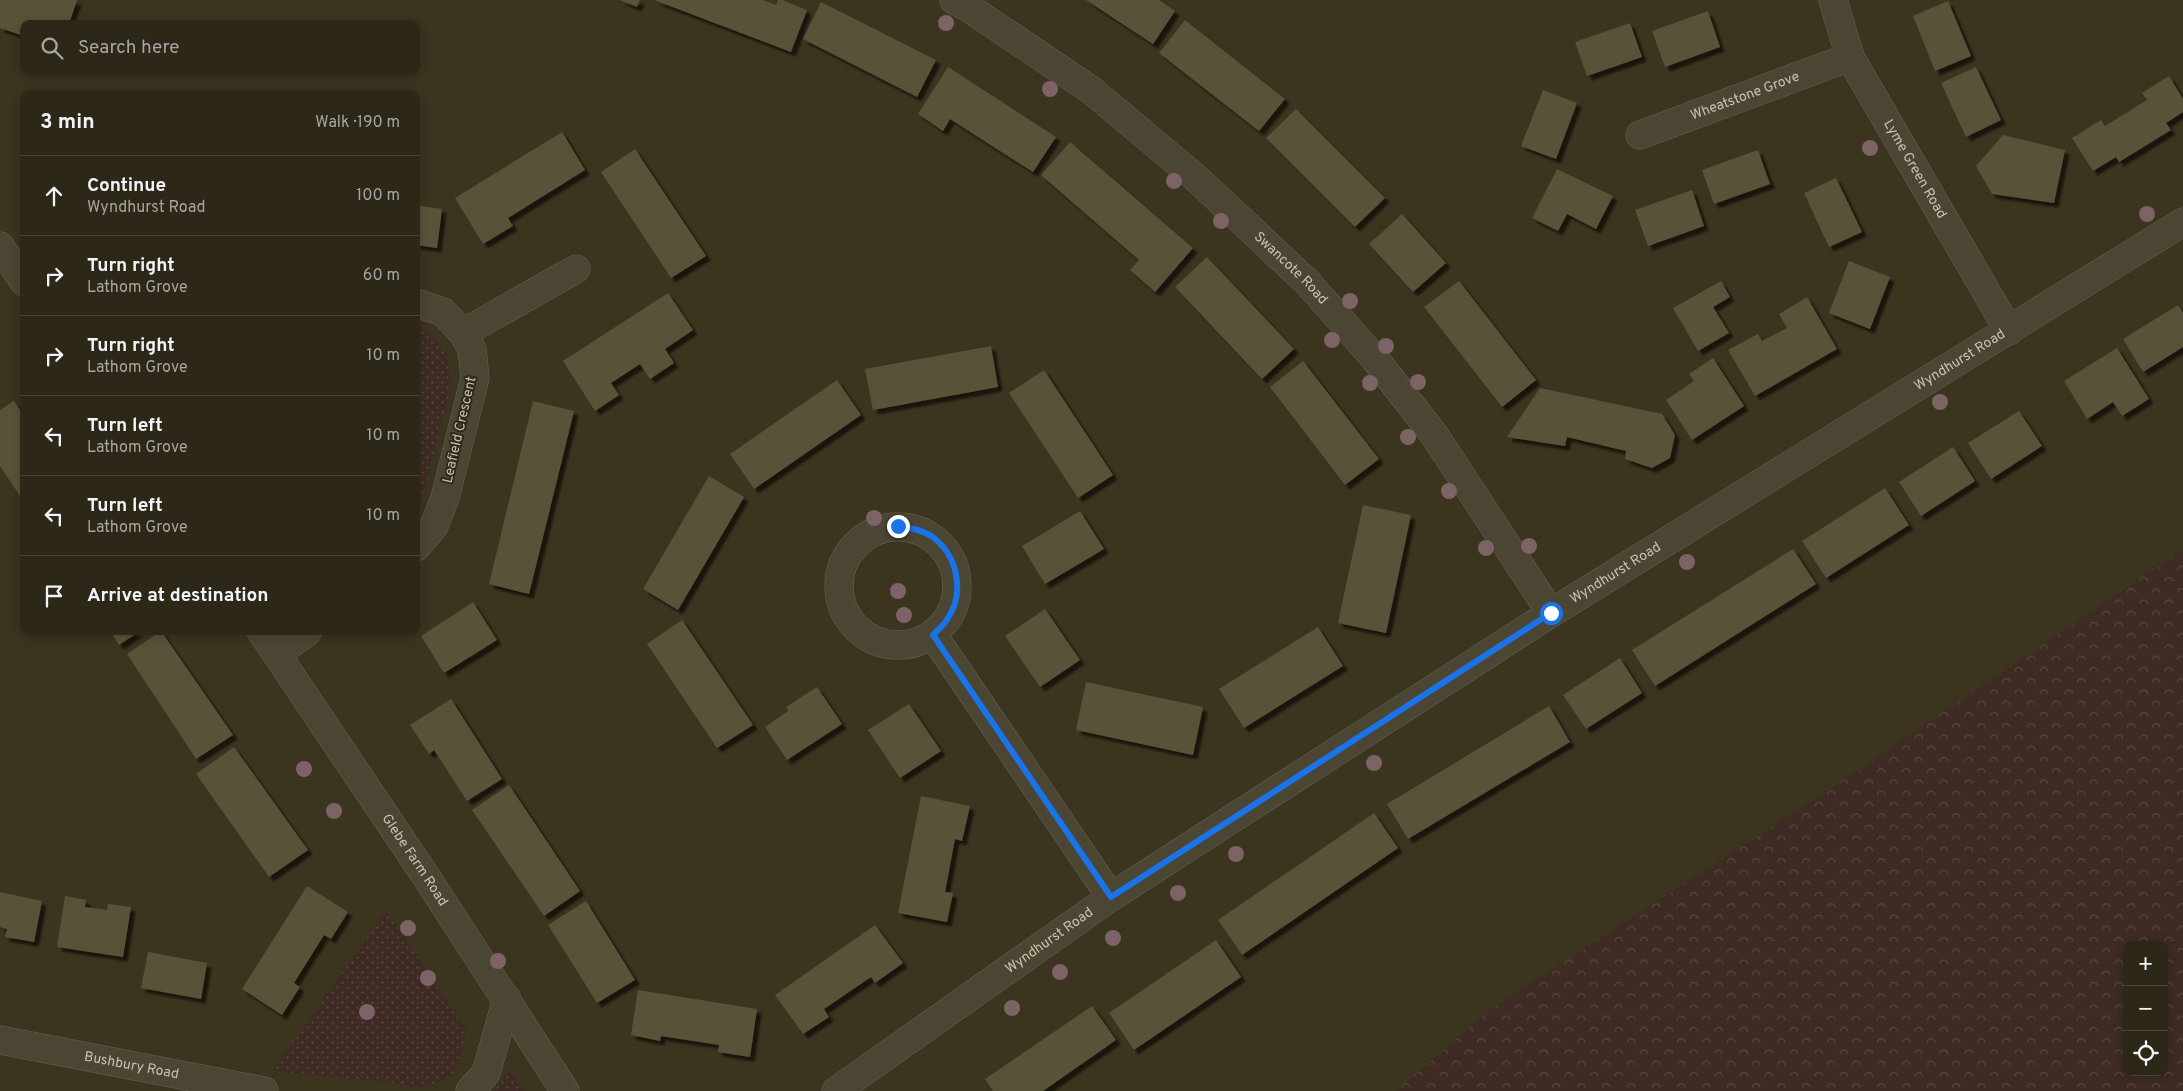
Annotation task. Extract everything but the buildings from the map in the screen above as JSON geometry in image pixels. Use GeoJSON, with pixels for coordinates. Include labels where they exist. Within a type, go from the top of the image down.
{"type":"FeatureCollection","features":[{"type":"Feature","properties":{"kind":"street","name":"Swancote Road"},"geometry":{"type":"LineString","coordinates":[[954,0],[1092,90],[1196,178],[1308,283],[1375,359],[1435,436],[1551,613]]}},
{"type":"Feature","properties":{"kind":"street","name":"Lyme Green Road"},"geometry":{"type":"LineString","coordinates":[[1833,0],[1850,57],[2009,331]]}},
{"type":"Feature","properties":{"kind":"street","name":"Wheatstone Grove"},"geometry":{"type":"LineString","coordinates":[[1640,135],[1850,57]]}},
{"type":"Feature","properties":{"kind":"street","name":"Wyndhurst Road"},"geometry":{"type":"LineString","coordinates":[[836,1091],[1111,897],[1551,613],[2183,222]]}},
{"type":"Feature","properties":{"kind":"street"},"geometry":{"type":"LineString","coordinates":[[0,246],[20,276]]}},
{"type":"Feature","properties":{"kind":"street"},"geometry":{"type":"LineString","coordinates":[[463,333],[576,268]]}},
{"type":"Feature","properties":{"kind":"street","name":"Leafield Crescent"},"geometry":{"type":"LineString","coordinates":[[420,304],[443,312],[463,333],[472,350],[474,378],[445,498],[434,526],[420,542]]}},
{"type":"Feature","properties":{"kind":"street"},"geometry":{"type":"LineString","coordinates":[[898,526],[916,529],[934,537],[946,550],[955,567],[958,586],[957,595],[955,605],[946,622],[933,635],[916,643],[898,646],[879,642],[863,634],[850,621],[841,604],[838,586],[841,568],[845,559],[862,538],[879,529],[898,526]]}},
{"type":"Feature","properties":{"kind":"street","name":"Glebe Farm Road"},"geometry":{"type":"LineString","coordinates":[[264,635],[507,999],[565,1091]]}},
{"type":"Feature","properties":{"kind":"street"},"geometry":{"type":"LineString","coordinates":[[277,654],[303,635]]}},
{"type":"Feature","properties":{"kind":"street"},"geometry":{"type":"LineString","coordinates":[[933,635],[1111,897]]}},
{"type":"Feature","properties":{"kind":"street"},"geometry":{"type":"LineString","coordinates":[[470,1091],[486,1072],[507,999]]}},
{"type":"Feature","properties":{"kind":"street","name":"Bushbury Road"},"geometry":{"type":"LineString","coordinates":[[0,1040],[264,1091]]}},
{"type":"Feature","properties":{"kind":"green space"},"geometry":{"type":"Polygon","coordinates":[[[420,327],[437,341],[442,349],[449,367],[450,376],[448,399],[420,501],[420,327]]]}},
{"type":"Feature","properties":{"kind":"green space"},"geometry":{"type":"Polygon","coordinates":[[[2183,550],[2183,1091],[1396,1091],[1490,1010],[1824,793],[2183,550]]]}},
{"type":"Feature","properties":{"kind":"green space"},"geometry":{"type":"Polygon","coordinates":[[[386,911],[467,1030],[455,1074],[424,1088],[403,1084],[272,1071],[386,911]]]}},
{"type":"Feature","properties":{"kind":"green space"},"geometry":{"type":"Polygon","coordinates":[[[510,1069],[524,1091],[494,1091],[510,1069]]]}},
{"type":"Feature","properties":{"kind":"route"},"geometry":{"type":"LineString","coordinates":[[898,526],[916,529],[934,537],[946,550],[955,567],[958,586],[955,605],[946,622],[933,635],[1111,897],[1551,613]]}}]}
